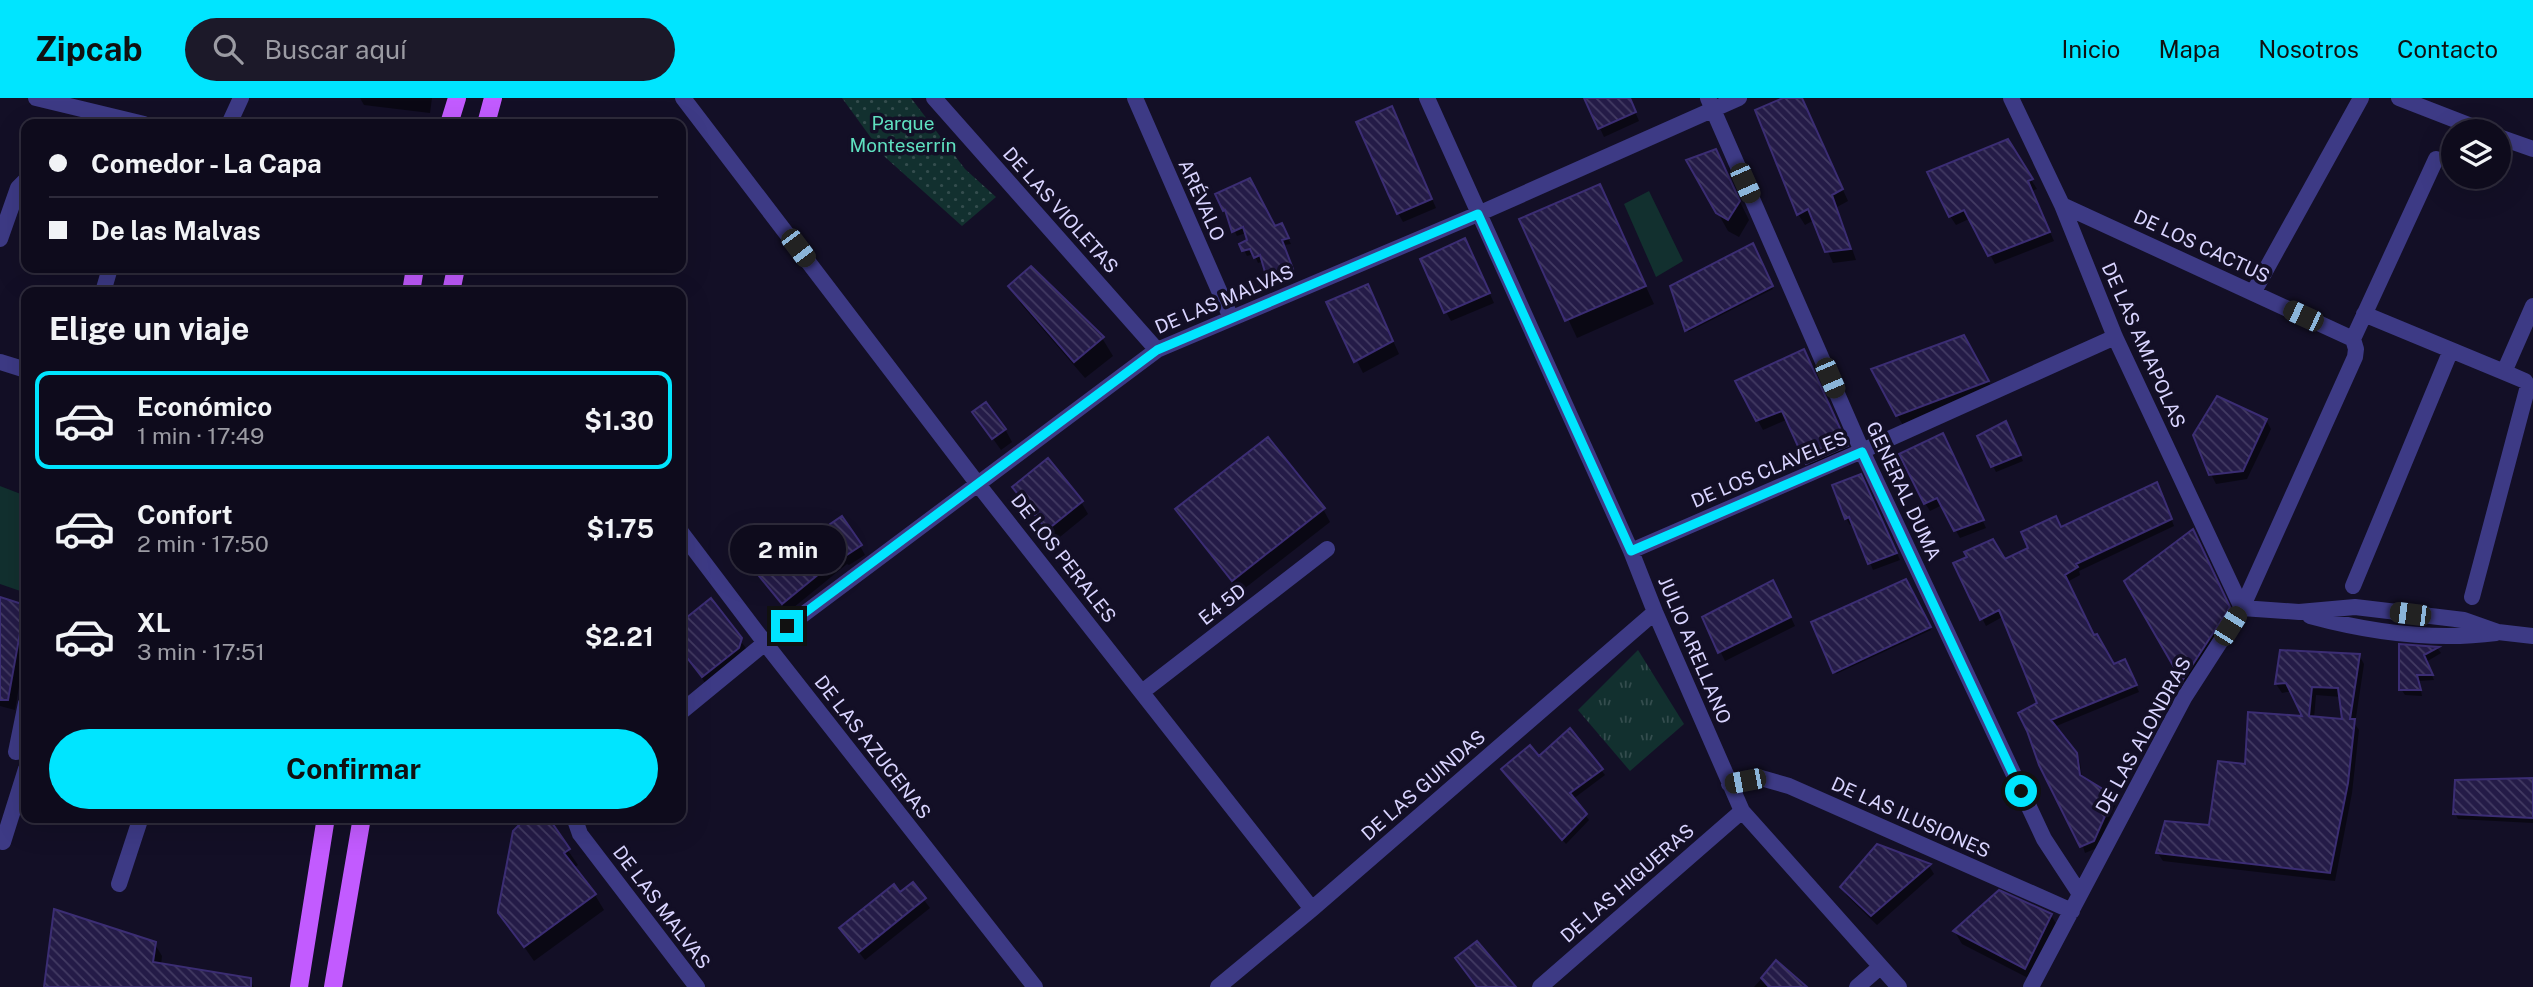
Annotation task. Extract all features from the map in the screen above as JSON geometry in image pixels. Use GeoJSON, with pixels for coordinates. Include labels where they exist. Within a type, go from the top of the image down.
{"type":"FeatureCollection","features":[{"type":"Feature","properties":{"kind":"main road"},"geometry":{"type":"LineString","coordinates":[[451,119],[457,98]]}},
{"type":"Feature","properties":{"kind":"main road"},"geometry":{"type":"LineString","coordinates":[[487,119],[493,98]]}},
{"type":"Feature","properties":{"kind":"main road"},"geometry":{"type":"LineString","coordinates":[[299,987],[325,823]]}},
{"type":"Feature","properties":{"kind":"main road"},"geometry":{"type":"LineString","coordinates":[[333,987],[361,823]]}},
{"type":"Feature","properties":{"kind":"street"},"geometry":{"type":"LineString","coordinates":[[36,98],[123,119]]}},
{"type":"Feature","properties":{"kind":"street"},"geometry":{"type":"LineString","coordinates":[[231,119],[241,98]]}},
{"type":"Feature","properties":{"kind":"street","name":"DE LOS PERALES"},"geometry":{"type":"LineString","coordinates":[[683,98],[977,483],[1312,909]]}},
{"type":"Feature","properties":{"kind":"street","name":"DE LAS VIOLETAS"},"geometry":{"type":"LineString","coordinates":[[934,98],[1157,350]]}},
{"type":"Feature","properties":{"kind":"street","name":"ARÉVALO"},"geometry":{"type":"LineString","coordinates":[[1135,98],[1231,318]]}},
{"type":"Feature","properties":{"kind":"street","name":"JULIO ARELLANO"},"geometry":{"type":"LineString","coordinates":[[1427,98],[1631,551],[1742,811],[1899,987]]}},
{"type":"Feature","properties":{"kind":"street","name":"DE LAS MALVAS"},"geometry":{"type":"LineString","coordinates":[[686,708],[765,643],[1157,350],[1478,214],[1711,104],[1740,98]]}},
{"type":"Feature","properties":{"kind":"street","name":"DE LAS AMAPOLAS"},"geometry":{"type":"LineString","coordinates":[[2011,98],[2062,205],[2115,337],[2242,608]]}},
{"type":"Feature","properties":{"kind":"street"},"geometry":{"type":"LineString","coordinates":[[2253,293],[2361,98]]}},
{"type":"Feature","properties":{"kind":"street"},"geometry":{"type":"LineString","coordinates":[[2399,98],[2453,119]]}},
{"type":"Feature","properties":{"kind":"street","name":"GENERAL DUMA"},"geometry":{"type":"LineString","coordinates":[[1711,104],[1862,452],[2044,839],[2081,894]]}},
{"type":"Feature","properties":{"kind":"street"},"geometry":{"type":"LineString","coordinates":[[2511,141],[2533,149]]}},
{"type":"Feature","properties":{"kind":"street","name":"DE LAS ALONDRAS"},"geometry":{"type":"LineString","coordinates":[[2031,987],[2184,698],[2242,608],[2356,357],[2354,344],[2364,314],[2436,159]]}},
{"type":"Feature","properties":{"kind":"street"},"geometry":{"type":"LineString","coordinates":[[0,239],[21,185]]}},
{"type":"Feature","properties":{"kind":"street","name":"DE LOS CACTUS"},"geometry":{"type":"LineString","coordinates":[[2062,205],[2253,293],[2354,344]]}},
{"type":"Feature","properties":{"kind":"street"},"geometry":{"type":"LineString","coordinates":[[2504,372],[2533,306]]}},
{"type":"Feature","properties":{"kind":"street"},"geometry":{"type":"LineString","coordinates":[[2364,314],[2525,381],[2528,386],[2472,597]]}},
{"type":"Feature","properties":{"kind":"street","name":"DE LOS CLAVELES"},"geometry":{"type":"LineString","coordinates":[[1631,551],[1862,452],[2115,337]]}},
{"type":"Feature","properties":{"kind":"street"},"geometry":{"type":"LineString","coordinates":[[2353,586],[2451,350]]}},
{"type":"Feature","properties":{"kind":"street"},"geometry":{"type":"LineString","coordinates":[[0,362],[21,368]]}},
{"type":"Feature","properties":{"kind":"street","name":"DE LAS AZUCENAS"},"geometry":{"type":"LineString","coordinates":[[686,539],[1035,987]]}},
{"type":"Feature","properties":{"kind":"street","name":"E4 5D"},"geometry":{"type":"LineString","coordinates":[[1142,692],[1327,549]]}},
{"type":"Feature","properties":{"kind":"street"},"geometry":{"type":"LineString","coordinates":[[2242,608],[2299,612],[2350,627],[2460,638],[2498,632],[2533,636]]}},
{"type":"Feature","properties":{"kind":"street","name":"DE LAS GUINDAS"},"geometry":{"type":"LineString","coordinates":[[1218,987],[1655,612]]}},
{"type":"Feature","properties":{"kind":"street"},"geometry":{"type":"LineString","coordinates":[[14,752],[21,723]]}},
{"type":"Feature","properties":{"kind":"street","name":"DE LAS ILUSIONES"},"geometry":{"type":"LineString","coordinates":[[1730,784],[1760,778],[1788,786],[2072,911]]}},
{"type":"Feature","properties":{"kind":"street"},"geometry":{"type":"LineString","coordinates":[[3,842],[21,785]]}},
{"type":"Feature","properties":{"kind":"street","name":"DE LAS HIGUERAS"},"geometry":{"type":"LineString","coordinates":[[1540,987],[1742,811]]}},
{"type":"Feature","properties":{"kind":"street"},"geometry":{"type":"LineString","coordinates":[[119,884],[139,823]]}},
{"type":"Feature","properties":{"kind":"street","name":"DE LAS MALVAS"},"geometry":{"type":"LineString","coordinates":[[576,823],[580,834],[696,987]]}},
{"type":"Feature","properties":{"kind":"street"},"geometry":{"type":"LineString","coordinates":[[1857,987],[1880,967]]}},
{"type":"Feature","properties":{"kind":"green space","name":"Parque Monteserrín"},"geometry":{"type":"Polygon","coordinates":[[[842,98],[911,98],[965,169],[996,197],[962,226],[885,157],[842,98]]]}},
{"type":"Feature","properties":{"kind":"green space"},"geometry":{"type":"Polygon","coordinates":[[[1649,191],[1683,261],[1656,277],[1624,204],[1649,191]]]}},
{"type":"Feature","properties":{"kind":"green space"},"geometry":{"type":"Polygon","coordinates":[[[0,486],[21,494],[21,591],[0,584],[0,486]]]}},
{"type":"Feature","properties":{"kind":"green space"},"geometry":{"type":"Polygon","coordinates":[[[1638,650],[1684,724],[1630,771],[1578,710],[1638,650]]]}},
{"type":"Feature","properties":{"kind":"building"},"geometry":{"type":"Polygon","coordinates":[[[1584,98],[1630,98],[1636,112],[1598,129],[1584,98]]]}},
{"type":"Feature","properties":{"kind":"building"},"geometry":{"type":"Polygon","coordinates":[[[1783,98],[1802,98],[1843,189],[1832,195],[1851,249],[1825,252],[1808,209],[1797,215],[1755,110],[1783,98]]]}},
{"type":"Feature","properties":{"kind":"building"},"geometry":{"type":"Polygon","coordinates":[[[1392,106],[1432,199],[1397,214],[1356,122],[1392,106]]]}},
{"type":"Feature","properties":{"kind":"building"},"geometry":{"type":"Polygon","coordinates":[[[2008,139],[2033,179],[2028,181],[2050,232],[1988,256],[1964,210],[1949,217],[1927,172],[2008,139]]]}},
{"type":"Feature","properties":{"kind":"building"},"geometry":{"type":"Polygon","coordinates":[[[1716,149],[1740,201],[1728,220],[1716,213],[1686,160],[1716,149]]]}},
{"type":"Feature","properties":{"kind":"building"},"geometry":{"type":"Polygon","coordinates":[[[1250,178],[1275,226],[1282,223],[1289,238],[1282,240],[1293,269],[1267,279],[1260,255],[1254,258],[1250,249],[1242,251],[1239,244],[1247,240],[1243,227],[1232,232],[1225,210],[1223,211],[1215,194],[1250,178]]]}},
{"type":"Feature","properties":{"kind":"building"},"geometry":{"type":"Polygon","coordinates":[[[1600,184],[1646,286],[1565,321],[1519,219],[1600,184]]]}},
{"type":"Feature","properties":{"kind":"building"},"geometry":{"type":"Polygon","coordinates":[[[1465,238],[1490,293],[1444,313],[1420,259],[1465,238]]]}},
{"type":"Feature","properties":{"kind":"building"},"geometry":{"type":"Polygon","coordinates":[[[1753,243],[1773,286],[1685,331],[1670,286],[1753,243]]]}},
{"type":"Feature","properties":{"kind":"building"},"geometry":{"type":"Polygon","coordinates":[[[1031,266],[1104,337],[1074,362],[1008,286],[1031,266]]]}},
{"type":"Feature","properties":{"kind":"building"},"geometry":{"type":"Polygon","coordinates":[[[1368,284],[1393,341],[1354,362],[1326,302],[1368,284]]]}},
{"type":"Feature","properties":{"kind":"building"},"geometry":{"type":"Polygon","coordinates":[[[1964,335],[1989,381],[1896,416],[1871,369],[1964,335]]]}},
{"type":"Feature","properties":{"kind":"building"},"geometry":{"type":"Polygon","coordinates":[[[1804,349],[1848,446],[1806,464],[1782,411],[1756,421],[1735,381],[1804,349]]]}},
{"type":"Feature","properties":{"kind":"building"},"geometry":{"type":"Polygon","coordinates":[[[2217,396],[2267,419],[2243,471],[2209,475],[2193,435],[2217,396]]]}},
{"type":"Feature","properties":{"kind":"building"},"geometry":{"type":"Polygon","coordinates":[[[986,402],[1006,429],[992,439],[972,412],[986,402]]]}},
{"type":"Feature","properties":{"kind":"building"},"geometry":{"type":"Polygon","coordinates":[[[2006,421],[2021,455],[1991,467],[1977,436],[2006,421]]]}},
{"type":"Feature","properties":{"kind":"building"},"geometry":{"type":"Polygon","coordinates":[[[1943,433],[1984,520],[1954,531],[1937,498],[1924,504],[1899,454],[1943,433]]]}},
{"type":"Feature","properties":{"kind":"building"},"geometry":{"type":"Polygon","coordinates":[[[1268,437],[1325,508],[1232,581],[1175,509],[1268,437]]]}},
{"type":"Feature","properties":{"kind":"building"},"geometry":{"type":"Polygon","coordinates":[[[1048,458],[1083,501],[1047,530],[1012,487],[1048,458]]]}},
{"type":"Feature","properties":{"kind":"building"},"geometry":{"type":"Polygon","coordinates":[[[1861,474],[1897,553],[1868,564],[1849,517],[1845,519],[1832,485],[1861,474]]]}},
{"type":"Feature","properties":{"kind":"building"},"geometry":{"type":"Polygon","coordinates":[[[2157,482],[2172,519],[2076,564],[2078,567],[2065,575],[2094,635],[2097,634],[2114,664],[2125,659],[2137,685],[2051,720],[2077,753],[2080,775],[2114,796],[2094,841],[2080,847],[2039,765],[2018,713],[2037,703],[1999,610],[1980,620],[1953,563],[1967,557],[1964,552],[1993,539],[2005,559],[2028,548],[2021,532],[2056,516],[2061,527],[2157,482]]]}},
{"type":"Feature","properties":{"kind":"building"},"geometry":{"type":"Polygon","coordinates":[[[842,516],[862,545],[842,558],[841,556],[782,604],[759,576],[842,516]]]}},
{"type":"Feature","properties":{"kind":"building"},"geometry":{"type":"Polygon","coordinates":[[[2193,529],[2230,607],[2182,681],[2124,581],[2193,529]]]}},
{"type":"Feature","properties":{"kind":"building"},"geometry":{"type":"Polygon","coordinates":[[[1906,579],[1931,627],[1833,673],[1811,622],[1906,579]]]}},
{"type":"Feature","properties":{"kind":"building"},"geometry":{"type":"Polygon","coordinates":[[[1773,580],[1791,617],[1718,653],[1702,617],[1773,580]]]}},
{"type":"Feature","properties":{"kind":"building"},"geometry":{"type":"Polygon","coordinates":[[[0,597],[21,604],[21,627],[8,700],[0,700],[0,597]]]}},
{"type":"Feature","properties":{"kind":"building"},"geometry":{"type":"Polygon","coordinates":[[[711,598],[742,638],[739,648],[702,677],[686,656],[686,618],[711,598]]]}},
{"type":"Feature","properties":{"kind":"building"},"geometry":{"type":"Polygon","coordinates":[[[2399,644],[2439,647],[2424,655],[2433,675],[2417,675],[2421,690],[2399,690],[2399,644]]]}},
{"type":"Feature","properties":{"kind":"building"},"geometry":{"type":"Polygon","coordinates":[[[2280,650],[2360,654],[2350,719],[2355,719],[2348,783],[2330,873],[2156,853],[2165,821],[2209,825],[2218,761],[2245,764],[2248,712],[2302,716],[2286,683],[2275,684],[2280,650]],[[2312,687],[2309,716],[2342,719],[2338,688],[2312,687]]]}},
{"type":"Feature","properties":{"kind":"building"},"geometry":{"type":"Polygon","coordinates":[[[1570,728],[1603,769],[1570,793],[1587,814],[1562,840],[1501,769],[1530,745],[1539,756],[1570,728]]]}},
{"type":"Feature","properties":{"kind":"building"},"geometry":{"type":"Polygon","coordinates":[[[2533,778],[2533,818],[2453,814],[2455,780],[2533,778]]]}},
{"type":"Feature","properties":{"kind":"building"},"geometry":{"type":"Polygon","coordinates":[[[521,823],[552,823],[570,849],[564,853],[596,894],[524,947],[498,913],[513,831],[521,823]]]}},
{"type":"Feature","properties":{"kind":"building"},"geometry":{"type":"Polygon","coordinates":[[[1877,844],[1931,864],[1871,916],[1840,887],[1877,844]]]}},
{"type":"Feature","properties":{"kind":"building"},"geometry":{"type":"Polygon","coordinates":[[[913,882],[926,898],[859,952],[839,928],[894,884],[900,892],[913,882]]]}},
{"type":"Feature","properties":{"kind":"building"},"geometry":{"type":"Polygon","coordinates":[[[1999,890],[2052,914],[2025,969],[1953,931],[1999,890]]]}},
{"type":"Feature","properties":{"kind":"building"},"geometry":{"type":"Polygon","coordinates":[[[54,909],[156,942],[153,962],[251,978],[251,987],[44,987],[54,909]]]}},
{"type":"Feature","properties":{"kind":"building"},"geometry":{"type":"Polygon","coordinates":[[[1477,941],[1516,987],[1477,987],[1455,958],[1477,941]]]}},
{"type":"Feature","properties":{"kind":"building"},"geometry":{"type":"Polygon","coordinates":[[[1776,960],[1807,987],[1769,987],[1761,978],[1776,960]]]}},
{"type":"Feature","properties":{"kind":"route"},"geometry":{"type":"LineString","coordinates":[[787,626],[1157,350],[1478,214],[1631,551],[1862,452],[2021,791]]}}]}
